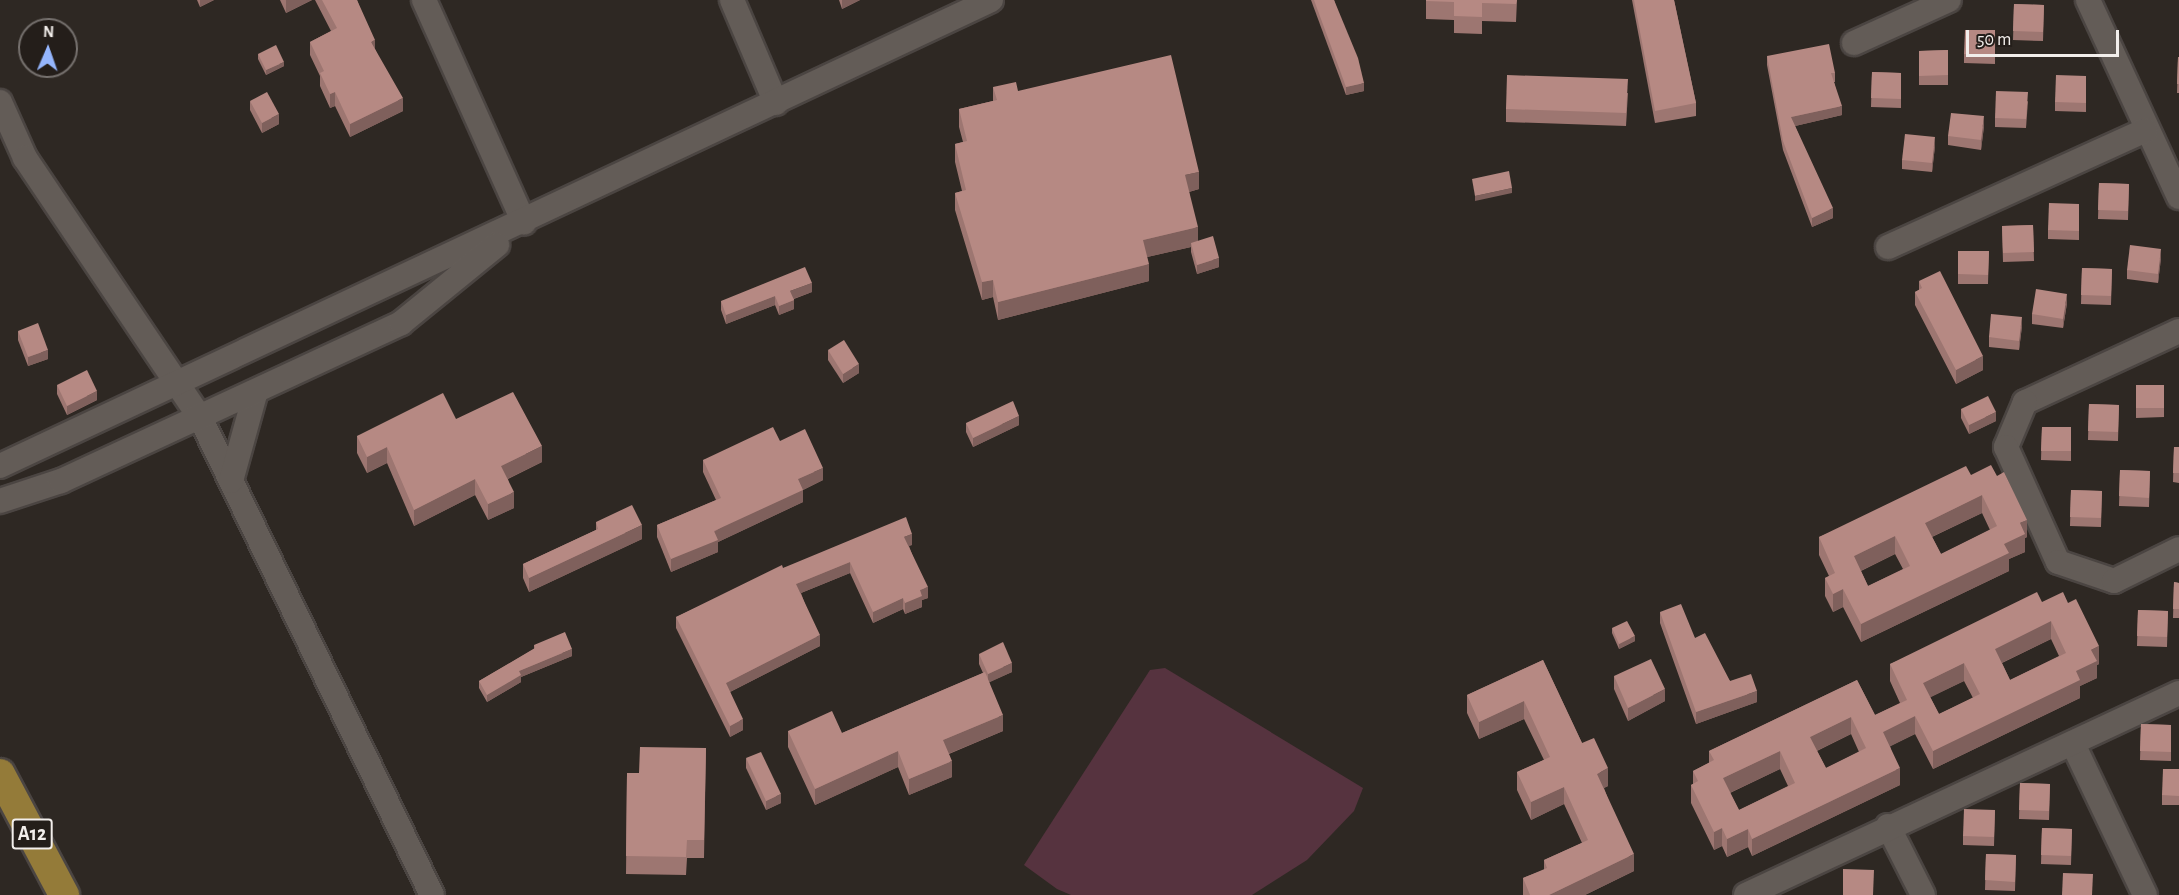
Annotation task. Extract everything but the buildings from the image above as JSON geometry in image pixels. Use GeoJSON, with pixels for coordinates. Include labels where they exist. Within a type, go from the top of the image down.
{"type":"FeatureCollection","features":[{"type":"Feature","properties":{"kind":"main road","name":"A12"},"geometry":{"type":"LineString","coordinates":[[0,774],[64,895]]}},
{"type":"Feature","properties":{"kind":"street"},"geometry":{"type":"LineString","coordinates":[[424,0],[524,223]]}},
{"type":"Feature","properties":{"kind":"street"},"geometry":{"type":"LineString","coordinates":[[732,0],[776,103]]}},
{"type":"Feature","properties":{"kind":"street"},"geometry":{"type":"LineString","coordinates":[[0,466],[524,223],[991,0]]}},
{"type":"Feature","properties":{"kind":"street"},"geometry":{"type":"LineString","coordinates":[[1854,43],[1949,0]]}},
{"type":"Feature","properties":{"kind":"street"},"geometry":{"type":"LineString","coordinates":[[2088,0],[2146,130],[2173,169],[2179,197]]}},
{"type":"Feature","properties":{"kind":"street"},"geometry":{"type":"LineString","coordinates":[[0,102],[25,158],[200,417],[432,895]]}},
{"type":"Feature","properties":{"kind":"street"},"geometry":{"type":"LineString","coordinates":[[1888,247],[2146,130]]}},
{"type":"Feature","properties":{"kind":"street"},"geometry":{"type":"LineString","coordinates":[[0,501],[61,481],[401,322],[524,223]]}},
{"type":"Feature","properties":{"kind":"street"},"geometry":{"type":"LineString","coordinates":[[2179,331],[2025,402],[2006,447],[2058,562],[2114,581],[2179,549]]}},
{"type":"Feature","properties":{"kind":"street"},"geometry":{"type":"LineString","coordinates":[[231,481],[256,391]]}},
{"type":"Feature","properties":{"kind":"street"},"geometry":{"type":"LineString","coordinates":[[1746,895],[1888,826],[2073,744],[2179,693]]}},
{"type":"Feature","properties":{"kind":"street"},"geometry":{"type":"LineString","coordinates":[[2073,744],[2145,895]]}},
{"type":"Feature","properties":{"kind":"street"},"geometry":{"type":"LineString","coordinates":[[1888,826],[1923,895]]}},
{"type":"Feature","properties":{"kind":"shaded area"},"geometry":{"type":"Polygon","coordinates":[[[1165,668],[1363,788],[1354,811],[1307,860],[1252,895],[1071,895],[1057,889],[1024,865],[1150,670],[1165,668]]]}}]}
